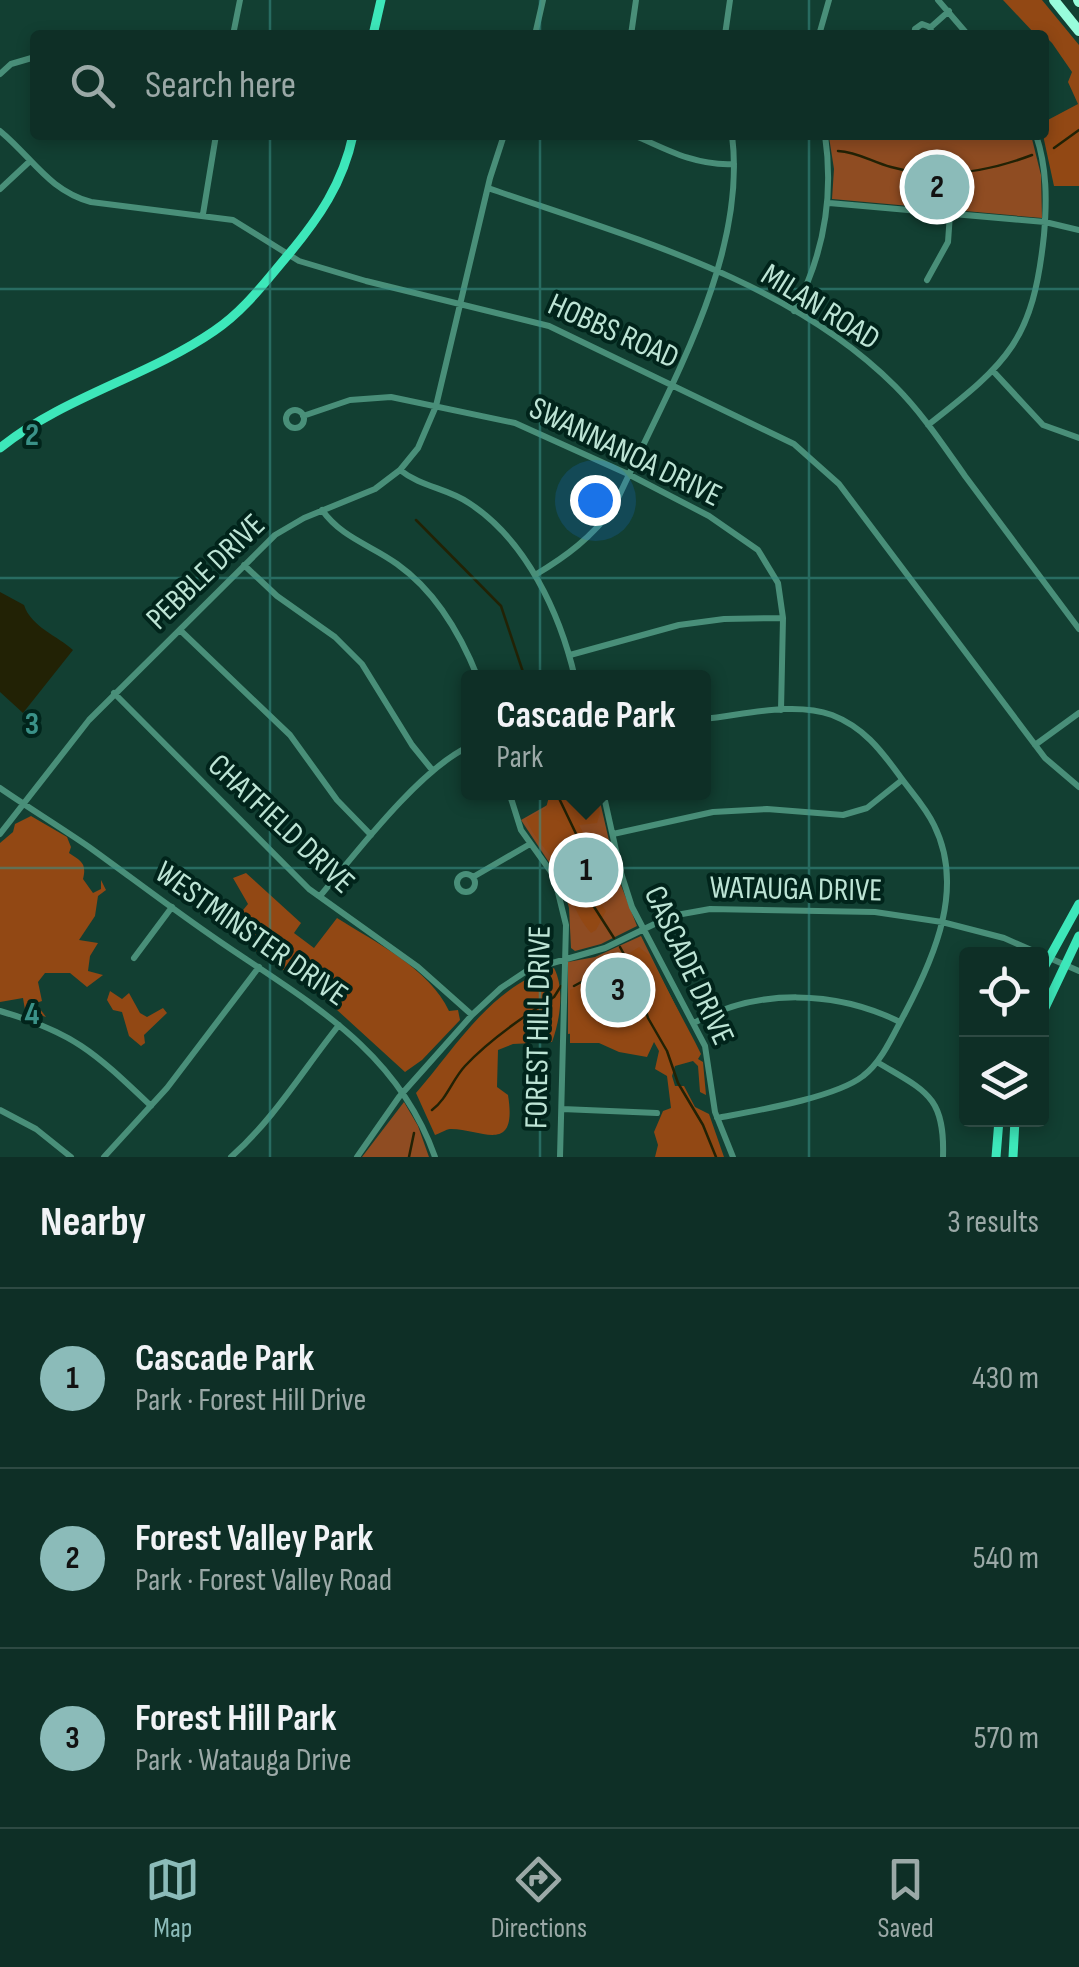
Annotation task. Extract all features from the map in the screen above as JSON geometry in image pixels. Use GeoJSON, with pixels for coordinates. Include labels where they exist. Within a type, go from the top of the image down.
{"type":"FeatureCollection","features":[{"type":"Feature","properties":{"kind":"highway"},"geometry":{"type":"LineString","coordinates":[[1054,0],[1079,31]]}},
{"type":"Feature","properties":{"kind":"main road"},"geometry":{"type":"LineString","coordinates":[[374,30],[381,0]]}},
{"type":"Feature","properties":{"kind":"main road"},"geometry":{"type":"LineString","coordinates":[[0,448],[41,421],[215,331],[251,299],[332,196],[351,140]]}},
{"type":"Feature","properties":{"kind":"main road"},"geometry":{"type":"LineString","coordinates":[[1049,957],[1079,904]]}},
{"type":"Feature","properties":{"kind":"main road"},"geometry":{"type":"LineString","coordinates":[[1049,998],[1079,936]]}},
{"type":"Feature","properties":{"kind":"main road"},"geometry":{"type":"LineString","coordinates":[[996,1157],[998,1127]]}},
{"type":"Feature","properties":{"kind":"main road"},"geometry":{"type":"LineString","coordinates":[[1012,1157],[1015,1127]]}},
{"type":"Feature","properties":{"kind":"street"},"geometry":{"type":"LineString","coordinates":[[234,30],[240,0]]}},
{"type":"Feature","properties":{"kind":"street"},"geometry":{"type":"LineString","coordinates":[[536,30],[543,0]]}},
{"type":"Feature","properties":{"kind":"street"},"geometry":{"type":"LineString","coordinates":[[633,30],[636,0]]}},
{"type":"Feature","properties":{"kind":"street"},"geometry":{"type":"LineString","coordinates":[[726,30],[730,0]]}},
{"type":"Feature","properties":{"kind":"street"},"geometry":{"type":"LineString","coordinates":[[820,30],[829,0]]}},
{"type":"Feature","properties":{"kind":"street"},"geometry":{"type":"LineString","coordinates":[[938,0],[964,30]]}},
{"type":"Feature","properties":{"kind":"street"},"geometry":{"type":"LineString","coordinates":[[932,30],[948,11]]}},
{"type":"Feature","properties":{"kind":"street"},"geometry":{"type":"LineString","coordinates":[[0,74],[11,64],[30,58]]}},
{"type":"Feature","properties":{"kind":"street","name":"HOBBS ROAD"},"geometry":{"type":"LineString","coordinates":[[0,131],[52,184],[80,199],[203,214],[244,224],[288,255],[353,278],[550,326],[794,444],[839,484],[1036,745],[1056,769],[1079,787]]}},
{"type":"Feature","properties":{"kind":"street"},"geometry":{"type":"LineString","coordinates":[[203,214],[215,140]]}},
{"type":"Feature","properties":{"kind":"street","name":"PEBBLE DRIVE"},"geometry":{"type":"LineString","coordinates":[[0,834],[88,720],[275,535],[322,510],[375,489],[400,470],[418,448],[436,406],[502,140]]}},
{"type":"Feature","properties":{"kind":"street"},"geometry":{"type":"LineString","coordinates":[[646,140],[692,160],[734,164]]}},
{"type":"Feature","properties":{"kind":"street"},"geometry":{"type":"LineString","coordinates":[[535,575],[598,529],[614,506],[692,336],[727,236],[734,182],[732,140]]}},
{"type":"Feature","properties":{"kind":"street"},"geometry":{"type":"LineString","coordinates":[[794,311],[819,252],[829,202],[825,140]]}},
{"type":"Feature","properties":{"kind":"street"},"geometry":{"type":"LineString","coordinates":[[928,425],[993,371],[1020,334],[1034,302],[1045,222],[1045,171],[1037,140]]}},
{"type":"Feature","properties":{"kind":"street"},"geometry":{"type":"LineString","coordinates":[[0,189],[29,162]]}},
{"type":"Feature","properties":{"kind":"street","name":"MILAN ROAD"},"geometry":{"type":"LineString","coordinates":[[488,188],[650,243],[794,311],[841,340],[916,409],[1079,628]]}},
{"type":"Feature","properties":{"kind":"street"},"geometry":{"type":"LineString","coordinates":[[829,202],[1045,222],[1079,230]]}},
{"type":"Feature","properties":{"kind":"street"},"geometry":{"type":"LineString","coordinates":[[927,280],[943,256],[950,214]]}},
{"type":"Feature","properties":{"kind":"street"},"geometry":{"type":"LineString","coordinates":[[993,371],[1043,424],[1079,438]]}},
{"type":"Feature","properties":{"kind":"street","name":"SWANNANOA DRIVE"},"geometry":{"type":"LineString","coordinates":[[303,416],[370,397],[436,406],[536,430],[682,500],[751,543],[774,571],[782,598],[781,710]]}},
{"type":"Feature","properties":{"kind":"street"},"geometry":{"type":"LineString","coordinates":[[400,470],[416,482],[460,497],[489,519],[535,575],[556,616],[573,670]]}},
{"type":"Feature","properties":{"kind":"street"},"geometry":{"type":"LineString","coordinates":[[322,510],[341,532],[395,562],[426,591],[455,629],[474,670]]}},
{"type":"Feature","properties":{"kind":"street"},"geometry":{"type":"LineString","coordinates":[[244,565],[278,596],[335,637],[362,664],[412,745],[433,771]]}},
{"type":"Feature","properties":{"kind":"street"},"geometry":{"type":"LineString","coordinates":[[570,655],[679,625],[782,618]]}},
{"type":"Feature","properties":{"kind":"street"},"geometry":{"type":"LineString","coordinates":[[180,630],[290,735],[338,800],[371,835]]}},
{"type":"Feature","properties":{"kind":"street","name":"CHATFIELD DRIVE"},"geometry":{"type":"LineString","coordinates":[[114,693],[226,808],[320,896],[418,968],[472,1015]]}},
{"type":"Feature","properties":{"kind":"street"},"geometry":{"type":"LineString","coordinates":[[711,718],[781,710],[820,711],[852,724],[867,735],[929,815],[946,856],[942,922],[926,971],[900,1022],[866,1074],[842,1088],[717,1118]]}},
{"type":"Feature","properties":{"kind":"street"},"geometry":{"type":"LineString","coordinates":[[1036,745],[1079,712]]}},
{"type":"Feature","properties":{"kind":"street"},"geometry":{"type":"LineString","coordinates":[[320,896],[371,835],[433,771],[461,750]]}},
{"type":"Feature","properties":{"kind":"street"},"geometry":{"type":"LineString","coordinates":[[613,834],[713,812],[767,809],[844,815],[867,808],[902,780]]}},
{"type":"Feature","properties":{"kind":"street","name":"WESTMINSTER DRIVE"},"geometry":{"type":"LineString","coordinates":[[0,788],[298,992],[339,1025],[379,1061],[404,1092],[435,1157]]}},
{"type":"Feature","properties":{"kind":"street","name":"FOREST HILL DRIVE"},"geometry":{"type":"LineString","coordinates":[[511,800],[516,820],[549,866],[559,889],[566,925],[560,1157]]}},
{"type":"Feature","properties":{"kind":"street","name":"CASCADE DRIVE"},"geometry":{"type":"LineString","coordinates":[[605,800],[620,872],[643,929],[705,1046],[717,1118],[733,1157]]}},
{"type":"Feature","properties":{"kind":"street"},"geometry":{"type":"LineString","coordinates":[[473,878],[530,844]]}},
{"type":"Feature","properties":{"kind":"street"},"geometry":{"type":"LineString","coordinates":[[134,958],[172,907]]}},
{"type":"Feature","properties":{"kind":"street","name":"WATAUGA DRIVE"},"geometry":{"type":"LineString","coordinates":[[357,1157],[404,1092],[501,988],[528,970],[605,948],[671,916],[710,908],[837,909],[942,922],[1025,947]]}},
{"type":"Feature","properties":{"kind":"street","name":"WATAUGA DRIVE"},"geometry":{"type":"LineString","coordinates":[[1049,957],[1079,971]]}},
{"type":"Feature","properties":{"kind":"street"},"geometry":{"type":"LineString","coordinates":[[104,1157],[214,1030],[260,968]]}},
{"type":"Feature","properties":{"kind":"street"},"geometry":{"type":"LineString","coordinates":[[694,1024],[732,1006],[786,998],[845,1001],[900,1022]]}},
{"type":"Feature","properties":{"kind":"street"},"geometry":{"type":"LineString","coordinates":[[0,1012],[37,1022],[76,1040],[151,1106]]}},
{"type":"Feature","properties":{"kind":"street"},"geometry":{"type":"LineString","coordinates":[[231,1157],[278,1110],[339,1025]]}},
{"type":"Feature","properties":{"kind":"street"},"geometry":{"type":"LineString","coordinates":[[876,1062],[926,1093],[934,1103],[942,1118],[942,1157]]}},
{"type":"Feature","properties":{"kind":"street"},"geometry":{"type":"LineString","coordinates":[[0,1110],[36,1128],[71,1157]]}},
{"type":"Feature","properties":{"kind":"street"},"geometry":{"type":"LineString","coordinates":[[562,1110],[657,1113]]}},
{"type":"Feature","properties":{"kind":"shaded area"},"geometry":{"type":"Polygon","coordinates":[[[1003,0],[1042,0],[1079,45],[1079,186],[1054,186],[1044,140],[1049,140],[1049,119],[1078,104],[1068,82],[1072,72],[1049,40],[1049,30],[1031,30],[1003,0]]]}},
{"type":"Feature","properties":{"kind":"shaded area"},"geometry":{"type":"Polygon","coordinates":[[[829,140],[1032,140],[1041,175],[1042,218],[832,199],[834,169],[829,140]]]}},
{"type":"Feature","properties":{"kind":"shaded area"},"geometry":{"type":"Polygon","coordinates":[[[0,592],[24,605],[39,625],[73,650],[23,713],[0,692],[0,592]]]}},
{"type":"Feature","properties":{"kind":"shaded area"},"geometry":{"type":"Polygon","coordinates":[[[548,800],[597,800],[600,813],[597,823],[579,825],[585,836],[582,858],[606,911],[591,933],[526,819],[546,808],[548,800]]]}},
{"type":"Feature","properties":{"kind":"shaded area"},"geometry":{"type":"Polygon","coordinates":[[[556,800],[600,800],[617,875],[637,926],[601,944],[575,951],[571,948],[569,908],[562,882],[521,820],[556,800]]]}},
{"type":"Feature","properties":{"kind":"shaded area"},"geometry":{"type":"Polygon","coordinates":[[[31,816],[67,837],[69,853],[82,863],[83,879],[93,893],[101,889],[101,880],[106,890],[98,896],[95,916],[79,940],[98,943],[90,956],[88,971],[103,975],[87,987],[70,973],[45,973],[38,982],[42,1001],[33,1004],[33,1009],[40,1009],[46,1017],[25,1010],[23,998],[0,1002],[0,843],[13,832],[15,824],[31,816]]]}},
{"type":"Feature","properties":{"kind":"shaded area"},"geometry":{"type":"Polygon","coordinates":[[[246,873],[301,923],[294,933],[314,948],[337,918],[415,969],[449,1011],[458,1010],[460,1020],[405,1072],[325,999],[253,949],[253,936],[239,928],[239,915],[248,904],[233,878],[246,873]]]}},
{"type":"Feature","properties":{"kind":"shaded area"},"geometry":{"type":"Polygon","coordinates":[[[641,936],[681,1017],[568,1034],[568,962],[595,957],[641,936]]]}},
{"type":"Feature","properties":{"kind":"shaded area"},"geometry":{"type":"Polygon","coordinates":[[[639,947],[649,955],[701,1054],[698,1059],[703,1062],[706,1095],[700,1092],[698,1066],[693,1061],[675,1066],[675,1086],[684,1086],[695,1107],[709,1114],[724,1157],[655,1157],[658,1145],[654,1132],[663,1111],[671,1108],[667,1076],[655,1069],[659,1051],[654,1042],[647,1057],[619,1052],[599,1043],[570,1043],[570,990],[584,984],[610,993],[623,971],[622,958],[639,947]]]}},
{"type":"Feature","properties":{"kind":"shaded area"},"geometry":{"type":"Polygon","coordinates":[[[554,968],[560,1005],[552,1042],[513,1044],[498,1050],[497,1087],[508,1095],[507,1126],[494,1135],[450,1129],[435,1135],[416,1093],[493,1003],[532,977],[554,968]]]}},
{"type":"Feature","properties":{"kind":"shaded area"},"geometry":{"type":"Polygon","coordinates":[[[110,991],[122,999],[129,993],[140,1013],[147,1017],[163,1008],[167,1013],[144,1035],[145,1043],[141,1046],[129,1036],[122,1012],[113,1010],[107,1000],[110,991]]]}},
{"type":"Feature","properties":{"kind":"shaded area"},"geometry":{"type":"Polygon","coordinates":[[[404,1102],[429,1157],[362,1157],[404,1102]]]}},
{"type":"Feature","properties":{"kind":"waterway"},"geometry":{"type":"LineString","coordinates":[[1054,148],[1079,130]]}},
{"type":"Feature","properties":{"kind":"waterway"},"geometry":{"type":"LineString","coordinates":[[838,151],[927,173],[980,170],[1032,155]]}},
{"type":"Feature","properties":{"kind":"waterway"},"geometry":{"type":"LineString","coordinates":[[416,520],[501,606],[522,670]]}},
{"type":"Feature","properties":{"kind":"waterway"},"geometry":{"type":"LineString","coordinates":[[560,800],[580,842],[589,899],[614,938]]}},
{"type":"Feature","properties":{"kind":"waterway"},"geometry":{"type":"LineString","coordinates":[[620,947],[636,976],[648,1018],[716,1157]]}},
{"type":"Feature","properties":{"kind":"waterway"},"geometry":{"type":"LineString","coordinates":[[574,986],[585,980],[604,991],[613,981],[625,978],[625,968],[630,967]]}},
{"type":"Feature","properties":{"kind":"waterway"},"geometry":{"type":"LineString","coordinates":[[432,1110],[474,1056],[554,997],[561,986]]}},
{"type":"Feature","properties":{"kind":"waterway"},"geometry":{"type":"LineString","coordinates":[[409,1157],[414,1133]]}},
{"type":"Feature","properties":{"kind":"place","name":"Forest Valley Park"},"geometry":{"type":"Point","coordinates":[937,187]}},
{"type":"Feature","properties":{"kind":"place","name":"Cascade Park"},"geometry":{"type":"Point","coordinates":[586,870]}},
{"type":"Feature","properties":{"kind":"place","name":"Forest Hill Park"},"geometry":{"type":"Point","coordinates":[618,990]}}]}
